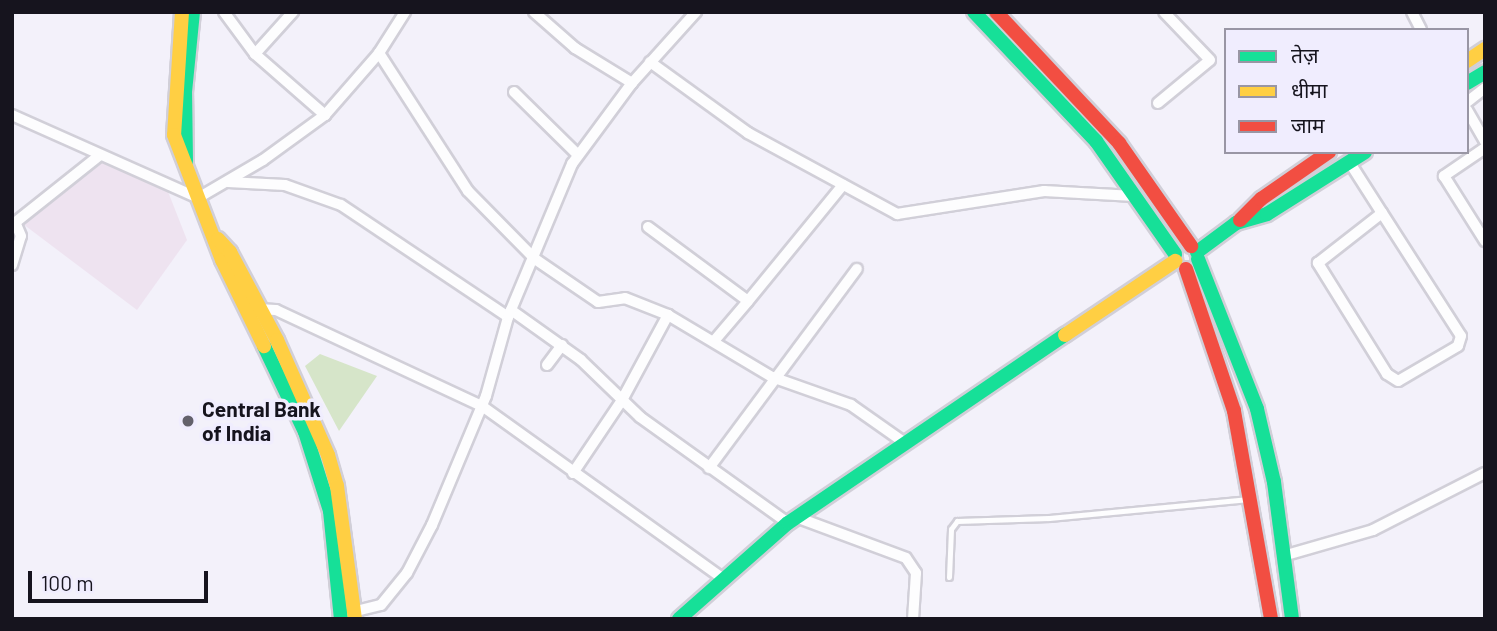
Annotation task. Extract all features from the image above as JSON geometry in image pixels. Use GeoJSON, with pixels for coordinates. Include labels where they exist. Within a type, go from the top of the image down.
{"type":"FeatureCollection","features":[{"type":"Feature","properties":{"kind":"main road"},"geometry":{"type":"LineString","coordinates":[[182,12],[173,125],[186,174],[217,238],[222,261],[254,311],[305,432],[327,501],[348,616]]}},
{"type":"Feature","properties":{"kind":"main road"},"geometry":{"type":"LineString","coordinates":[[186,174],[185,92],[193,12]]}},
{"type":"Feature","properties":{"kind":"main road"},"geometry":{"type":"LineString","coordinates":[[974,12],[1096,141],[1179,261],[1234,411],[1252,498],[1271,619]]}},
{"type":"Feature","properties":{"kind":"main road"},"geometry":{"type":"LineString","coordinates":[[996,12],[1119,143],[1196,252],[1257,409],[1274,482],[1292,619]]}},
{"type":"Feature","properties":{"kind":"main road"},"geometry":{"type":"LineString","coordinates":[[1469,60],[1485,49]]}},
{"type":"Feature","properties":{"kind":"main road"},"geometry":{"type":"LineString","coordinates":[[1469,82],[1485,72]]}},
{"type":"Feature","properties":{"kind":"main road"},"geometry":{"type":"LineString","coordinates":[[679,619],[722,578],[792,520],[1196,252],[1236,223],[1261,199],[1326,154]]}},
{"type":"Feature","properties":{"kind":"main road"},"geometry":{"type":"LineString","coordinates":[[1236,223],[1267,214],[1362,154]]}},
{"type":"Feature","properties":{"kind":"main road"},"geometry":{"type":"LineString","coordinates":[[1179,261],[1181,246],[1196,252]]}},
{"type":"Feature","properties":{"kind":"street"},"geometry":{"type":"LineString","coordinates":[[224,12],[255,54],[325,115]]}},
{"type":"Feature","properties":{"kind":"street"},"geometry":{"type":"LineString","coordinates":[[255,54],[293,12]]}},
{"type":"Feature","properties":{"kind":"street"},"geometry":{"type":"LineString","coordinates":[[12,115],[198,198],[325,115],[379,53],[405,12]]}},
{"type":"Feature","properties":{"kind":"street"},"geometry":{"type":"LineString","coordinates":[[534,12],[575,48],[632,83]]}},
{"type":"Feature","properties":{"kind":"street"},"geometry":{"type":"LineString","coordinates":[[348,616],[381,605],[407,573],[432,525],[482,406],[509,314],[578,155],[632,83],[696,12]]}},
{"type":"Feature","properties":{"kind":"street"},"geometry":{"type":"LineString","coordinates":[[1158,103],[1210,60],[1164,12]]}},
{"type":"Feature","properties":{"kind":"street"},"geometry":{"type":"LineString","coordinates":[[1412,12],[1420,28]]}},
{"type":"Feature","properties":{"kind":"street"},"geometry":{"type":"LineString","coordinates":[[379,53],[468,191],[535,259],[598,302],[625,298],[668,316],[772,377],[851,405],[905,443]]}},
{"type":"Feature","properties":{"kind":"street"},"geometry":{"type":"LineString","coordinates":[[650,62],[748,133],[901,215],[1044,191],[1134,196]]}},
{"type":"Feature","properties":{"kind":"street"},"geometry":{"type":"LineString","coordinates":[[1469,100],[1485,88]]}},
{"type":"Feature","properties":{"kind":"street"},"geometry":{"type":"LineString","coordinates":[[514,92],[578,155]]}},
{"type":"Feature","properties":{"kind":"street"},"geometry":{"type":"LineString","coordinates":[[1469,114],[1485,142]]}},
{"type":"Feature","properties":{"kind":"street"},"geometry":{"type":"LineString","coordinates":[[1485,148],[1444,176],[1485,241]]}},
{"type":"Feature","properties":{"kind":"street"},"geometry":{"type":"LineString","coordinates":[[12,265],[21,236],[14,224],[100,155]]}},
{"type":"Feature","properties":{"kind":"street"},"geometry":{"type":"LineString","coordinates":[[1350,163],[1382,213],[1462,339],[1398,381],[1390,378],[1318,263],[1382,213]]}},
{"type":"Feature","properties":{"kind":"street"},"geometry":{"type":"LineString","coordinates":[[226,182],[285,185],[341,205],[509,314],[562,345],[622,400],[709,468],[792,520],[906,558],[916,573],[913,619]]}},
{"type":"Feature","properties":{"kind":"street"},"geometry":{"type":"LineString","coordinates":[[714,341],[843,185]]}},
{"type":"Feature","properties":{"kind":"street"},"geometry":{"type":"LineString","coordinates":[[648,227],[748,301]]}},
{"type":"Feature","properties":{"kind":"street"},"geometry":{"type":"LineString","coordinates":[[709,468],[772,377],[857,269]]}},
{"type":"Feature","properties":{"kind":"street"},"geometry":{"type":"LineString","coordinates":[[254,311],[276,310],[482,406],[722,578]]}},
{"type":"Feature","properties":{"kind":"street"},"geometry":{"type":"LineString","coordinates":[[573,473],[622,400],[668,316]]}},
{"type":"Feature","properties":{"kind":"street"},"geometry":{"type":"LineString","coordinates":[[547,365],[562,345]]}},
{"type":"Feature","properties":{"kind":"street"},"geometry":{"type":"LineString","coordinates":[[1283,556],[1373,530],[1485,473]]}},
{"type":"Feature","properties":{"kind":"lane"},"geometry":{"type":"LineString","coordinates":[[949,577],[951,530],[957,521],[1049,518],[1252,498]]}},
{"type":"Feature","properties":{"kind":"shaded area"},"geometry":{"type":"Polygon","coordinates":[[[100,155],[165,184],[187,240],[137,310],[19,221],[100,155]]]}},
{"type":"Feature","properties":{"kind":"green space"},"geometry":{"type":"Polygon","coordinates":[[[320,354],[377,376],[339,431],[305,366],[320,354]]]}},
{"type":"Feature","properties":{"kind":"traffic: fast"},"geometry":{"type":"LineString","coordinates":[[186,161],[185,92],[193,12]]}},
{"type":"Feature","properties":{"kind":"traffic: fast"},"geometry":{"type":"LineString","coordinates":[[974,12],[1096,141],[1175,254]]}},
{"type":"Feature","properties":{"kind":"traffic: fast"},"geometry":{"type":"LineString","coordinates":[[1469,82],[1485,72]]}},
{"type":"Feature","properties":{"kind":"traffic: fast"},"geometry":{"type":"LineString","coordinates":[[1197,252],[1236,223],[1267,214],[1362,154]]}},
{"type":"Feature","properties":{"kind":"traffic: fast"},"geometry":{"type":"LineString","coordinates":[[1198,259],[1257,409],[1274,482],[1292,619]]}},
{"type":"Feature","properties":{"kind":"traffic: fast"},"geometry":{"type":"LineString","coordinates":[[679,619],[788,523],[1065,335]]}},
{"type":"Feature","properties":{"kind":"traffic: fast"},"geometry":{"type":"LineString","coordinates":[[264,346],[305,432],[330,511],[341,619]]}},
{"type":"Feature","properties":{"kind":"traffic: slow"},"geometry":{"type":"LineString","coordinates":[[182,12],[174,135],[222,260],[264,346]]}},
{"type":"Feature","properties":{"kind":"traffic: slow"},"geometry":{"type":"LineString","coordinates":[[1469,60],[1485,49]]}},
{"type":"Feature","properties":{"kind":"traffic: slow"},"geometry":{"type":"LineString","coordinates":[[218,239],[230,252],[277,340],[328,455],[337,486],[355,619]]}},
{"type":"Feature","properties":{"kind":"traffic: slow"},"geometry":{"type":"LineString","coordinates":[[1065,335],[1175,261]]}},
{"type":"Feature","properties":{"kind":"traffic: jam"},"geometry":{"type":"LineString","coordinates":[[996,12],[1119,143],[1191,246]]}},
{"type":"Feature","properties":{"kind":"traffic: jam"},"geometry":{"type":"LineString","coordinates":[[1240,220],[1261,199],[1326,154]]}},
{"type":"Feature","properties":{"kind":"traffic: jam"},"geometry":{"type":"LineString","coordinates":[[1186,269],[1234,411],[1271,619]]}},
{"type":"Feature","properties":{"kind":"place","name":"Central Bank of India"},"geometry":{"type":"Point","coordinates":[188,421]}}]}
